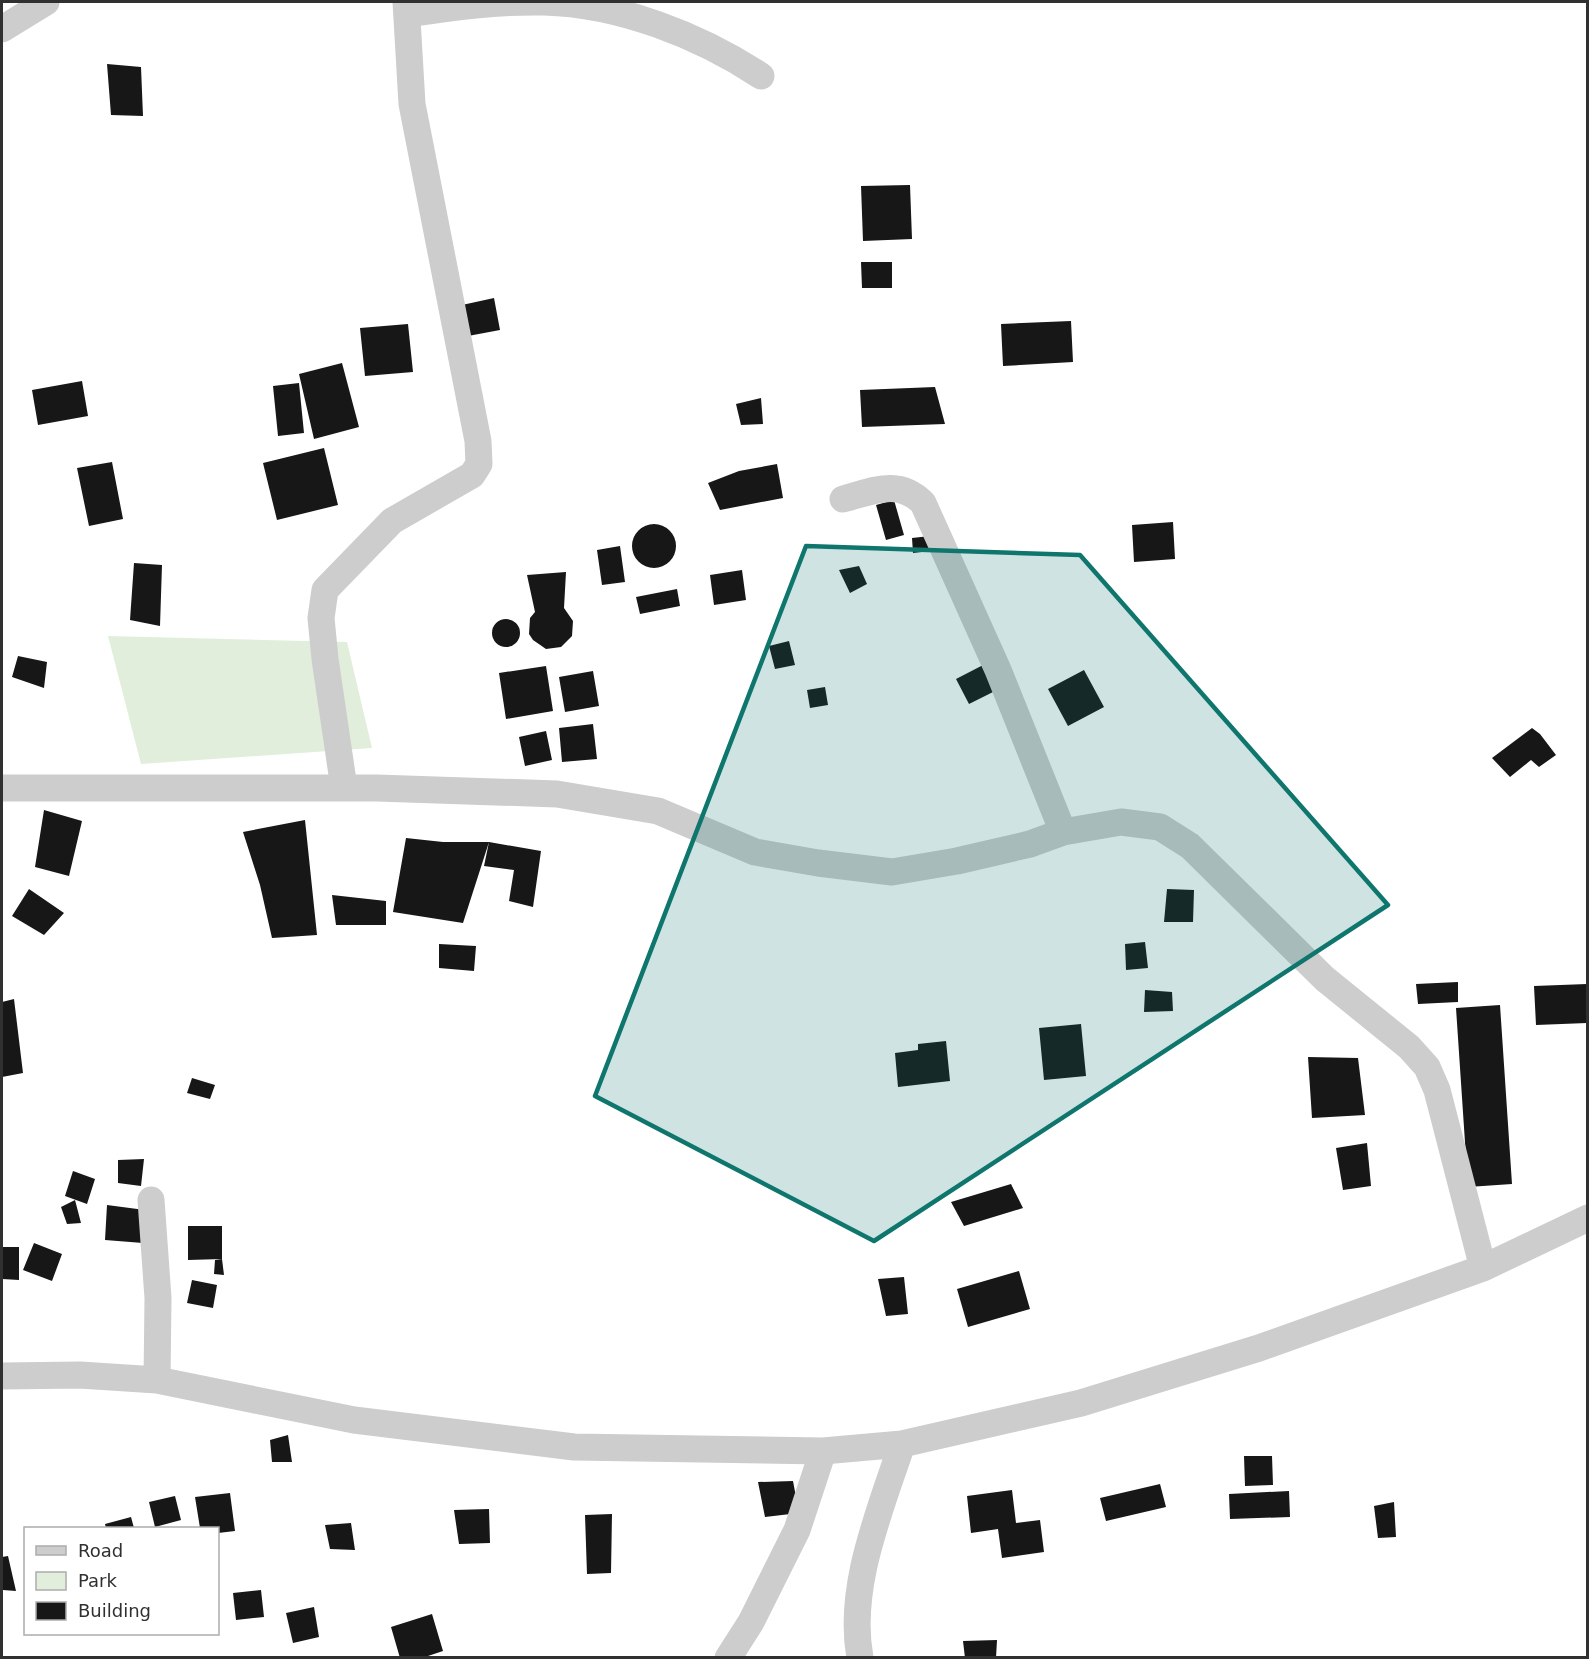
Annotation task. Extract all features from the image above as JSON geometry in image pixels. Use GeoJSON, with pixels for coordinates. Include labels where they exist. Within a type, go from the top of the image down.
{"type":"FeatureCollection","features":[{"type":"Feature","properties":{"kind":"street"},"geometry":{"type":"LineString","coordinates":[[2,29],[46,2]]}},
{"type":"Feature","properties":{"kind":"street"},"geometry":{"type":"LineString","coordinates":[[344,788],[325,659],[321,618],[324,590],[392,520],[472,475],[479,464],[478,441],[412,104],[407,8],[545,2],[612,11],[663,27],[729,55],[761,76]]}},
{"type":"Feature","properties":{"kind":"street"},"geometry":{"type":"LineString","coordinates":[[843,499],[885,488],[901,488],[912,492],[923,503],[998,670],[1063,832]]}},
{"type":"Feature","properties":{"kind":"street"},"geometry":{"type":"LineString","coordinates":[[2,788],[344,788],[502,791],[612,801],[658,811],[754,852],[892,872],[957,861],[1030,844],[1063,832],[1121,822],[1160,827],[1190,846],[1311,966],[1409,1047],[1426,1067],[1437,1090],[1484,1268]]}},
{"type":"Feature","properties":{"kind":"street"},"geometry":{"type":"LineString","coordinates":[[150,1200],[158,1298],[158,1380]]}},
{"type":"Feature","properties":{"kind":"street"},"geometry":{"type":"LineString","coordinates":[[2,1376],[80,1375],[158,1380],[354,1420],[574,1447],[823,1451],[902,1444],[1103,1396],[1259,1348],[1484,1268],[1587,1218]]}},
{"type":"Feature","properties":{"kind":"street"},"geometry":{"type":"LineString","coordinates":[[860,1658],[856,1638],[862,1583],[875,1527],[902,1444]]}},
{"type":"Feature","properties":{"kind":"street"},"geometry":{"type":"LineString","coordinates":[[728,1658],[751,1622],[797,1530],[823,1451]]}},
{"type":"Feature","properties":{"kind":"highlighted area"},"geometry":{"type":"Polygon","coordinates":[[[806,546],[1080,555],[1388,905],[874,1241],[595,1096],[806,546]]]}},
{"type":"Feature","properties":{"kind":"green space"},"geometry":{"type":"Polygon","coordinates":[[[108,636],[347,642],[372,748],[141,764],[108,636]]]}},
{"type":"Feature","properties":{"kind":"building"},"geometry":{"type":"Polygon","coordinates":[[[107,64],[141,67],[143,116],[111,115],[107,64]]]}},
{"type":"Feature","properties":{"kind":"building"},"geometry":{"type":"Polygon","coordinates":[[[910,185],[912,239],[863,241],[861,186],[910,185]]]}},
{"type":"Feature","properties":{"kind":"building"},"geometry":{"type":"Polygon","coordinates":[[[861,262],[892,262],[892,288],[862,288],[861,262]]]}},
{"type":"Feature","properties":{"kind":"building"},"geometry":{"type":"Polygon","coordinates":[[[494,298],[500,330],[468,336],[462,305],[494,298]]]}},
{"type":"Feature","properties":{"kind":"building"},"geometry":{"type":"Polygon","coordinates":[[[1071,321],[1073,362],[1003,366],[1001,324],[1071,321]]]}},
{"type":"Feature","properties":{"kind":"building"},"geometry":{"type":"Polygon","coordinates":[[[408,324],[413,372],[365,376],[360,328],[408,324]]]}},
{"type":"Feature","properties":{"kind":"building"},"geometry":{"type":"Polygon","coordinates":[[[342,363],[359,427],[314,439],[299,374],[342,363]]]}},
{"type":"Feature","properties":{"kind":"building"},"geometry":{"type":"Polygon","coordinates":[[[82,381],[88,416],[38,425],[32,390],[82,381]]]}},
{"type":"Feature","properties":{"kind":"building"},"geometry":{"type":"Polygon","coordinates":[[[299,383],[304,433],[278,436],[273,386],[299,383]]]}},
{"type":"Feature","properties":{"kind":"building"},"geometry":{"type":"Polygon","coordinates":[[[935,387],[945,424],[862,427],[860,390],[935,387]]]}},
{"type":"Feature","properties":{"kind":"building"},"geometry":{"type":"Polygon","coordinates":[[[761,398],[763,424],[741,425],[736,404],[761,398]]]}},
{"type":"Feature","properties":{"kind":"building"},"geometry":{"type":"Polygon","coordinates":[[[324,448],[338,505],[277,520],[263,463],[324,448]]]}},
{"type":"Feature","properties":{"kind":"building"},"geometry":{"type":"Polygon","coordinates":[[[112,462],[123,519],[89,526],[77,468],[112,462]]]}},
{"type":"Feature","properties":{"kind":"building"},"geometry":{"type":"Polygon","coordinates":[[[777,464],[783,498],[720,510],[708,483],[739,471],[777,464]]]}},
{"type":"Feature","properties":{"kind":"building"},"geometry":{"type":"Polygon","coordinates":[[[894,500],[904,535],[886,540],[876,505],[894,500]]]}},
{"type":"Feature","properties":{"kind":"building"},"geometry":{"type":"Polygon","coordinates":[[[1173,522],[1175,559],[1134,562],[1132,525],[1173,522]]]}},
{"type":"Feature","properties":{"kind":"building"},"geometry":{"type":"Polygon","coordinates":[[[654,524],[669,531],[676,546],[669,561],[654,568],[639,561],[632,546],[639,531],[654,524]]]}},
{"type":"Feature","properties":{"kind":"building"},"geometry":{"type":"Polygon","coordinates":[[[930,536],[931,551],[913,553],[912,538],[930,536]]]}},
{"type":"Feature","properties":{"kind":"building"},"geometry":{"type":"Polygon","coordinates":[[[620,546],[625,582],[602,585],[597,550],[620,546]]]}},
{"type":"Feature","properties":{"kind":"building"},"geometry":{"type":"Polygon","coordinates":[[[134,563],[162,565],[160,626],[130,620],[134,563]]]}},
{"type":"Feature","properties":{"kind":"building"},"geometry":{"type":"Polygon","coordinates":[[[859,566],[867,584],[850,593],[839,570],[859,566]]]}},
{"type":"Feature","properties":{"kind":"building"},"geometry":{"type":"Polygon","coordinates":[[[742,570],[746,600],[714,605],[710,575],[742,570]]]}},
{"type":"Feature","properties":{"kind":"building"},"geometry":{"type":"Polygon","coordinates":[[[566,572],[564,608],[573,621],[572,636],[561,647],[546,649],[533,640],[529,634],[530,618],[535,612],[527,575],[566,572]]]}},
{"type":"Feature","properties":{"kind":"building"},"geometry":{"type":"Polygon","coordinates":[[[677,589],[680,606],[640,614],[636,597],[677,589]]]}},
{"type":"Feature","properties":{"kind":"building"},"geometry":{"type":"Polygon","coordinates":[[[506,619],[516,623],[520,633],[516,643],[506,647],[496,643],[492,633],[496,623],[506,619]]]}},
{"type":"Feature","properties":{"kind":"building"},"geometry":{"type":"Polygon","coordinates":[[[789,641],[795,665],[775,669],[769,646],[789,641]]]}},
{"type":"Feature","properties":{"kind":"building"},"geometry":{"type":"Polygon","coordinates":[[[18,656],[47,662],[44,688],[12,677],[18,656]]]}},
{"type":"Feature","properties":{"kind":"building"},"geometry":{"type":"Polygon","coordinates":[[[987,663],[1001,688],[969,704],[956,679],[987,663]]]}},
{"type":"Feature","properties":{"kind":"building"},"geometry":{"type":"Polygon","coordinates":[[[546,666],[553,711],[506,719],[499,673],[546,666]]]}},
{"type":"Feature","properties":{"kind":"building"},"geometry":{"type":"Polygon","coordinates":[[[1084,670],[1104,707],[1068,726],[1048,689],[1084,670]]]}},
{"type":"Feature","properties":{"kind":"building"},"geometry":{"type":"Polygon","coordinates":[[[593,671],[599,706],[565,712],[559,677],[593,671]]]}},
{"type":"Feature","properties":{"kind":"building"},"geometry":{"type":"Polygon","coordinates":[[[825,687],[828,705],[810,708],[807,690],[825,687]]]}},
{"type":"Feature","properties":{"kind":"building"},"geometry":{"type":"Polygon","coordinates":[[[593,724],[597,759],[562,762],[559,728],[593,724]]]}},
{"type":"Feature","properties":{"kind":"building"},"geometry":{"type":"Polygon","coordinates":[[[1532,728],[1540,734],[1556,755],[1539,767],[1531,760],[1510,777],[1492,758],[1532,728]]]}},
{"type":"Feature","properties":{"kind":"building"},"geometry":{"type":"Polygon","coordinates":[[[546,731],[552,760],[525,766],[519,737],[546,731]]]}},
{"type":"Feature","properties":{"kind":"building"},"geometry":{"type":"Polygon","coordinates":[[[44,810],[82,821],[69,876],[35,867],[44,810]]]}},
{"type":"Feature","properties":{"kind":"building"},"geometry":{"type":"Polygon","coordinates":[[[305,820],[317,935],[272,938],[260,885],[243,832],[305,820]]]}},
{"type":"Feature","properties":{"kind":"building"},"geometry":{"type":"Polygon","coordinates":[[[406,838],[443,842],[489,842],[463,923],[393,912],[406,838]]]}},
{"type":"Feature","properties":{"kind":"building"},"geometry":{"type":"Polygon","coordinates":[[[489,842],[541,851],[533,907],[509,901],[514,870],[484,866],[489,842]]]}},
{"type":"Feature","properties":{"kind":"building"},"geometry":{"type":"Polygon","coordinates":[[[29,889],[64,913],[44,935],[12,916],[29,889]]]}},
{"type":"Feature","properties":{"kind":"building"},"geometry":{"type":"Polygon","coordinates":[[[1167,889],[1194,890],[1193,922],[1164,922],[1167,889]]]}},
{"type":"Feature","properties":{"kind":"building"},"geometry":{"type":"Polygon","coordinates":[[[332,895],[386,901],[386,925],[336,925],[332,895]]]}},
{"type":"Feature","properties":{"kind":"building"},"geometry":{"type":"Polygon","coordinates":[[[1145,942],[1148,968],[1126,970],[1125,944],[1145,942]]]}},
{"type":"Feature","properties":{"kind":"building"},"geometry":{"type":"Polygon","coordinates":[[[439,944],[476,946],[474,971],[439,968],[439,944]]]}},
{"type":"Feature","properties":{"kind":"building"},"geometry":{"type":"Polygon","coordinates":[[[1458,982],[1458,1002],[1418,1004],[1416,984],[1458,982]]]}},
{"type":"Feature","properties":{"kind":"building"},"geometry":{"type":"Polygon","coordinates":[[[1587,984],[1587,1023],[1536,1025],[1534,986],[1587,984]]]}},
{"type":"Feature","properties":{"kind":"building"},"geometry":{"type":"Polygon","coordinates":[[[1145,990],[1172,992],[1173,1011],[1144,1012],[1145,990]]]}},
{"type":"Feature","properties":{"kind":"building"},"geometry":{"type":"Polygon","coordinates":[[[14,999],[23,1073],[2,1077],[2,1002],[14,999]]]}},
{"type":"Feature","properties":{"kind":"building"},"geometry":{"type":"Polygon","coordinates":[[[1500,1005],[1512,1184],[1468,1187],[1456,1008],[1500,1005]]]}},
{"type":"Feature","properties":{"kind":"building"},"geometry":{"type":"Polygon","coordinates":[[[1081,1024],[1086,1076],[1044,1080],[1039,1028],[1081,1024]]]}},
{"type":"Feature","properties":{"kind":"building"},"geometry":{"type":"Polygon","coordinates":[[[946,1041],[950,1081],[898,1087],[895,1053],[918,1050],[918,1044],[946,1041]]]}},
{"type":"Feature","properties":{"kind":"building"},"geometry":{"type":"Polygon","coordinates":[[[1308,1057],[1358,1058],[1365,1115],[1312,1118],[1308,1057]]]}},
{"type":"Feature","properties":{"kind":"building"},"geometry":{"type":"Polygon","coordinates":[[[192,1078],[215,1085],[210,1099],[187,1093],[192,1078]]]}},
{"type":"Feature","properties":{"kind":"building"},"geometry":{"type":"Polygon","coordinates":[[[1367,1143],[1371,1186],[1343,1190],[1336,1148],[1367,1143]]]}},
{"type":"Feature","properties":{"kind":"building"},"geometry":{"type":"Polygon","coordinates":[[[144,1159],[141,1186],[118,1183],[118,1160],[144,1159]]]}},
{"type":"Feature","properties":{"kind":"building"},"geometry":{"type":"Polygon","coordinates":[[[73,1171],[95,1179],[87,1204],[65,1196],[73,1171]]]}},
{"type":"Feature","properties":{"kind":"building"},"geometry":{"type":"Polygon","coordinates":[[[1011,1184],[1023,1208],[964,1226],[951,1202],[1011,1184]]]}},
{"type":"Feature","properties":{"kind":"building"},"geometry":{"type":"Polygon","coordinates":[[[75,1200],[81,1223],[67,1224],[61,1207],[75,1200]]]}},
{"type":"Feature","properties":{"kind":"building"},"geometry":{"type":"Polygon","coordinates":[[[107,1205],[145,1210],[143,1243],[105,1240],[107,1205]]]}},
{"type":"Feature","properties":{"kind":"building"},"geometry":{"type":"Polygon","coordinates":[[[188,1226],[222,1226],[222,1259],[188,1260],[188,1226]]]}},
{"type":"Feature","properties":{"kind":"building"},"geometry":{"type":"Polygon","coordinates":[[[34,1243],[62,1254],[52,1281],[23,1270],[34,1243]]]}},
{"type":"Feature","properties":{"kind":"building"},"geometry":{"type":"Polygon","coordinates":[[[2,1247],[19,1247],[19,1280],[2,1279],[2,1247]]]}},
{"type":"Feature","properties":{"kind":"building"},"geometry":{"type":"Polygon","coordinates":[[[222,1259],[224,1275],[214,1274],[215,1260],[222,1259]]]}},
{"type":"Feature","properties":{"kind":"building"},"geometry":{"type":"Polygon","coordinates":[[[1019,1271],[1030,1309],[968,1327],[957,1289],[1019,1271]]]}},
{"type":"Feature","properties":{"kind":"building"},"geometry":{"type":"Polygon","coordinates":[[[904,1277],[908,1314],[886,1316],[878,1279],[904,1277]]]}},
{"type":"Feature","properties":{"kind":"building"},"geometry":{"type":"Polygon","coordinates":[[[192,1280],[217,1285],[213,1308],[187,1303],[192,1280]]]}},
{"type":"Feature","properties":{"kind":"building"},"geometry":{"type":"Polygon","coordinates":[[[288,1435],[292,1462],[272,1462],[270,1440],[288,1435]]]}},
{"type":"Feature","properties":{"kind":"building"},"geometry":{"type":"Polygon","coordinates":[[[1244,1456],[1272,1456],[1273,1485],[1245,1486],[1244,1456]]]}},
{"type":"Feature","properties":{"kind":"building"},"geometry":{"type":"Polygon","coordinates":[[[793,1481],[799,1513],[765,1517],[758,1482],[793,1481]]]}},
{"type":"Feature","properties":{"kind":"building"},"geometry":{"type":"Polygon","coordinates":[[[1160,1484],[1166,1507],[1106,1521],[1100,1498],[1160,1484]]]}},
{"type":"Feature","properties":{"kind":"building"},"geometry":{"type":"Polygon","coordinates":[[[1012,1490],[1016,1523],[1040,1520],[1044,1552],[1002,1558],[998,1529],[971,1533],[967,1496],[1012,1490]]]}},
{"type":"Feature","properties":{"kind":"building"},"geometry":{"type":"Polygon","coordinates":[[[1289,1491],[1290,1517],[1230,1519],[1229,1494],[1289,1491]]]}},
{"type":"Feature","properties":{"kind":"building"},"geometry":{"type":"Polygon","coordinates":[[[230,1493],[235,1531],[219,1533],[219,1527],[200,1527],[195,1497],[230,1493]]]}},
{"type":"Feature","properties":{"kind":"building"},"geometry":{"type":"Polygon","coordinates":[[[175,1496],[181,1520],[155,1527],[149,1502],[175,1496]]]}},
{"type":"Feature","properties":{"kind":"building"},"geometry":{"type":"Polygon","coordinates":[[[1394,1502],[1396,1537],[1378,1538],[1374,1506],[1394,1502]]]}},
{"type":"Feature","properties":{"kind":"building"},"geometry":{"type":"Polygon","coordinates":[[[489,1509],[490,1543],[459,1544],[454,1510],[489,1509]]]}},
{"type":"Feature","properties":{"kind":"building"},"geometry":{"type":"Polygon","coordinates":[[[612,1514],[611,1573],[587,1574],[585,1515],[612,1514]]]}},
{"type":"Feature","properties":{"kind":"building"},"geometry":{"type":"Polygon","coordinates":[[[131,1517],[134,1527],[106,1527],[105,1524],[131,1517]]]}},
{"type":"Feature","properties":{"kind":"building"},"geometry":{"type":"Polygon","coordinates":[[[351,1523],[355,1550],[330,1549],[325,1525],[351,1523]]]}},
{"type":"Feature","properties":{"kind":"building"},"geometry":{"type":"Polygon","coordinates":[[[8,1556],[16,1591],[3,1590],[2,1557],[8,1556]]]}},
{"type":"Feature","properties":{"kind":"building"},"geometry":{"type":"Polygon","coordinates":[[[261,1590],[264,1617],[236,1620],[233,1593],[261,1590]]]}},
{"type":"Feature","properties":{"kind":"building"},"geometry":{"type":"Polygon","coordinates":[[[314,1607],[319,1637],[293,1643],[286,1613],[314,1607]]]}},
{"type":"Feature","properties":{"kind":"building"},"geometry":{"type":"Polygon","coordinates":[[[432,1614],[443,1651],[422,1658],[400,1658],[391,1627],[432,1614]]]}},
{"type":"Feature","properties":{"kind":"building"},"geometry":{"type":"Polygon","coordinates":[[[997,1640],[996,1658],[965,1658],[963,1641],[997,1640]]]}}]}
